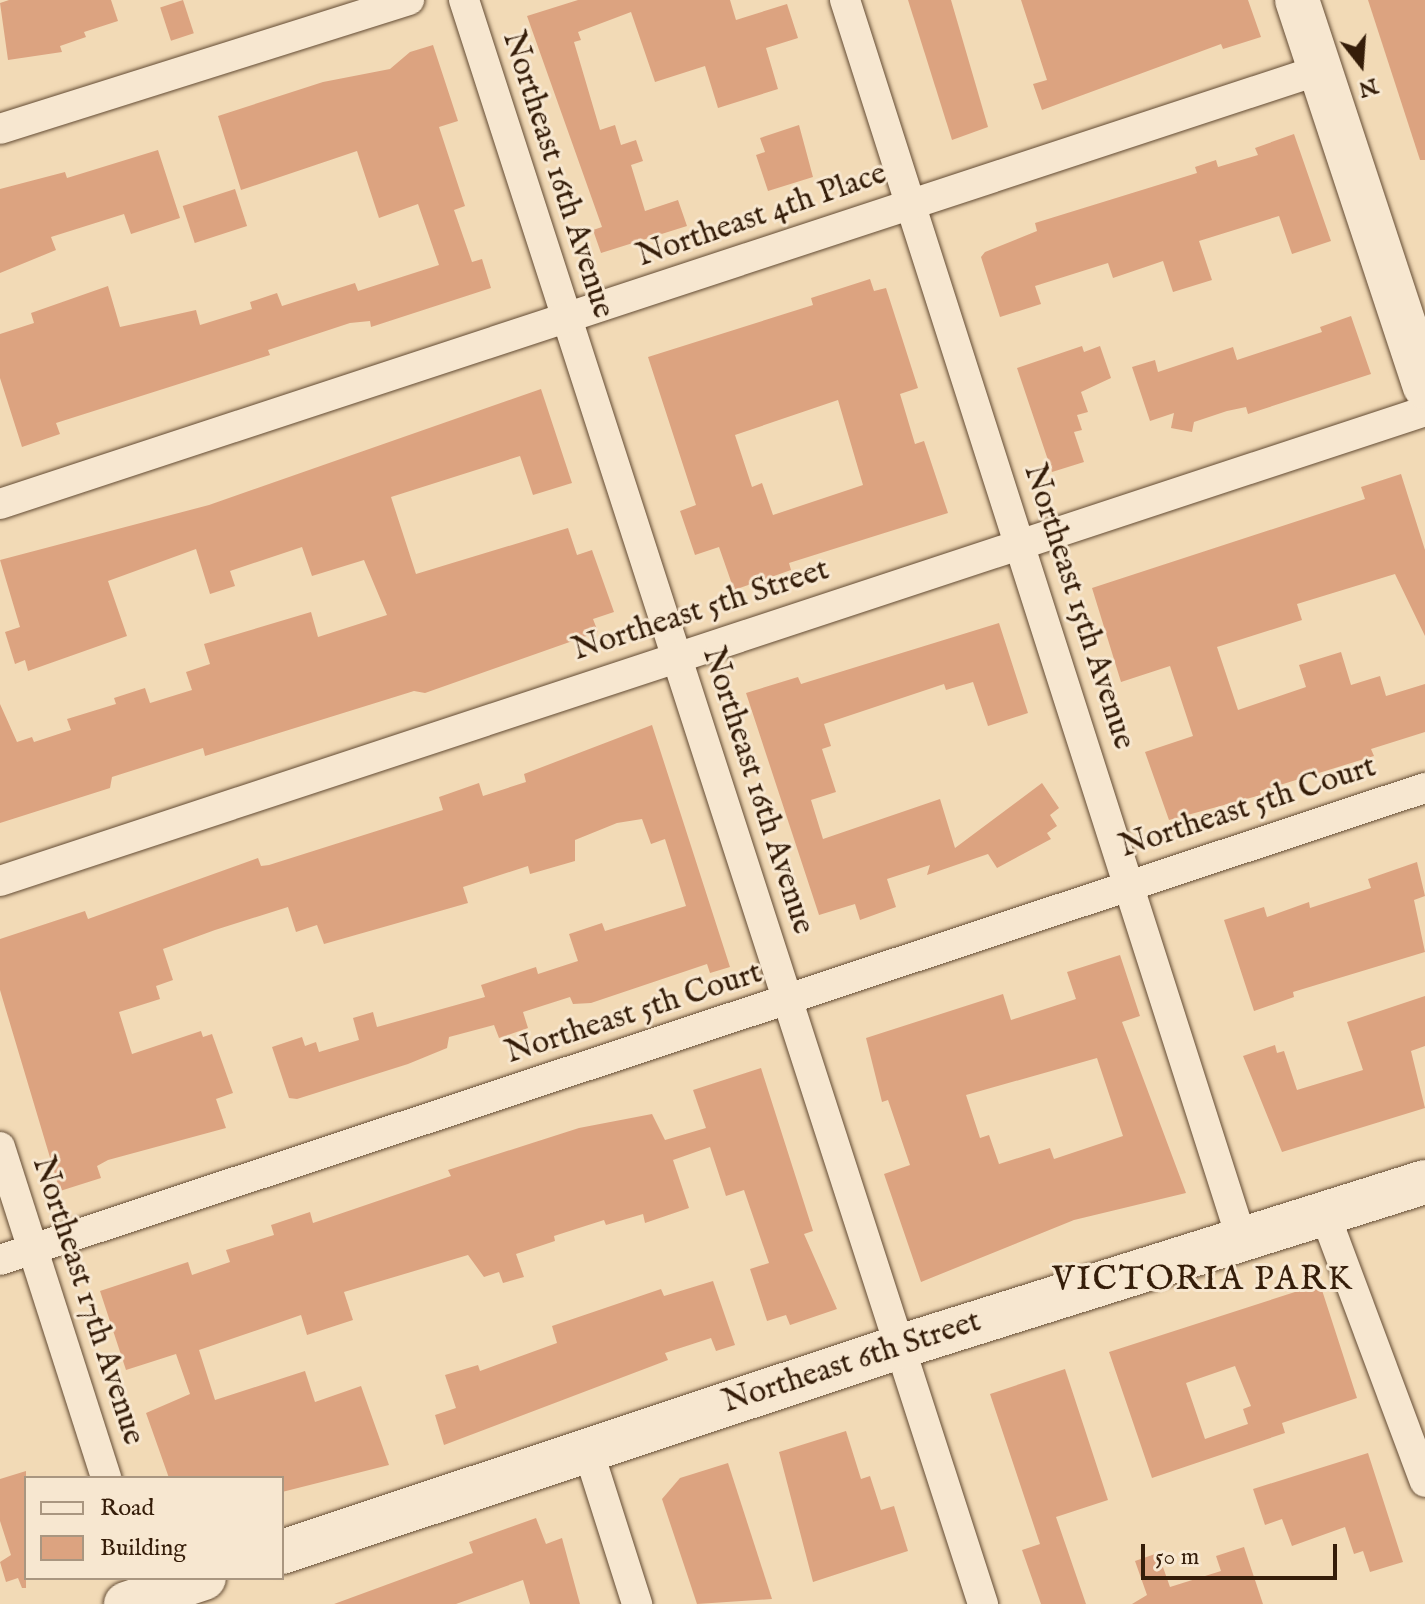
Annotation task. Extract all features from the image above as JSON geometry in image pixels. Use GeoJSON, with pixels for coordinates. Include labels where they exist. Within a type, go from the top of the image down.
{"type":"FeatureCollection","features":[{"type":"Feature","properties":{"kind":"street"},"geometry":{"type":"LineString","coordinates":[[0,129],[409,0]]}},
{"type":"Feature","properties":{"kind":"street","name":"Northeast 16th Avenue"},"geometry":{"type":"LineString","coordinates":[[464,0],[983,1604]]}},
{"type":"Feature","properties":{"kind":"street","name":"Northeast 15th Avenue"},"geometry":{"type":"LineString","coordinates":[[845,0],[1241,1237]]}},
{"type":"Feature","properties":{"kind":"street"},"geometry":{"type":"LineString","coordinates":[[1297,0],[1319,70],[1413,304],[1425,386]]}},
{"type":"Feature","properties":{"kind":"street","name":"Northeast 4th Place"},"geometry":{"type":"LineString","coordinates":[[0,504],[567,321],[911,203],[1319,70]]}},
{"type":"Feature","properties":{"kind":"street","name":"Northeast 5th Street"},"geometry":{"type":"LineString","coordinates":[[0,881],[1425,411]]}},
{"type":"Feature","properties":{"kind":"street","name":"Northeast 5th Court"},"geometry":{"type":"LineString","coordinates":[[0,1260],[1425,788]]}},
{"type":"Feature","properties":{"kind":"street","name":"Northeast 17th Avenue"},"geometry":{"type":"LineString","coordinates":[[0,1147],[105,1476]]}},
{"type":"Feature","properties":{"kind":"street","name":"Northeast 6th Street"},"geometry":{"type":"LineString","coordinates":[[284,1551],[899,1347],[1241,1237],[1425,1182]]}},
{"type":"Feature","properties":{"kind":"street"},"geometry":{"type":"LineString","coordinates":[[1324,1212],[1425,1482]]}},
{"type":"Feature","properties":{"kind":"street"},"geometry":{"type":"LineString","coordinates":[[588,1450],[637,1604]]}},
{"type":"Feature","properties":{"kind":"street"},"geometry":{"type":"LineString","coordinates":[[138,1596],[197,1580]]}},
{"type":"Feature","properties":{"kind":"building"},"geometry":{"type":"Polygon","coordinates":[[[9,0],[111,0],[118,21],[84,32],[86,37],[60,46],[62,52],[8,60],[0,3],[9,0]]]}},
{"type":"Feature","properties":{"kind":"building"},"geometry":{"type":"Polygon","coordinates":[[[183,0],[194,33],[171,41],[160,7],[183,0]]]}},
{"type":"Feature","properties":{"kind":"building"},"geometry":{"type":"Polygon","coordinates":[[[578,0],[730,0],[736,20],[787,4],[798,38],[766,48],[778,89],[718,108],[705,66],[655,82],[631,12],[578,32],[581,40],[574,42],[600,130],[615,125],[621,145],[636,140],[643,161],[631,165],[645,211],[678,200],[687,226],[601,253],[593,230],[602,227],[527,16],[578,0]]]}},
{"type":"Feature","properties":{"kind":"building"},"geometry":{"type":"Polygon","coordinates":[[[908,0],[951,0],[988,127],[952,140],[908,0]]]}},
{"type":"Feature","properties":{"kind":"building"},"geometry":{"type":"Polygon","coordinates":[[[1021,0],[1248,0],[1261,37],[1223,49],[1221,44],[1042,110],[1033,84],[1047,80],[1021,0]]]}},
{"type":"Feature","properties":{"kind":"building"},"geometry":{"type":"Polygon","coordinates":[[[1368,0],[1425,0],[1425,160],[1420,160],[1368,0]]]}},
{"type":"Feature","properties":{"kind":"building"},"geometry":{"type":"Polygon","coordinates":[[[433,45],[458,121],[439,127],[465,206],[454,210],[472,262],[482,259],[491,288],[371,327],[370,321],[350,323],[268,350],[270,355],[56,423],[60,434],[22,447],[0,378],[0,334],[34,323],[31,313],[108,286],[120,327],[196,310],[200,325],[252,309],[250,302],[277,293],[282,306],[355,283],[358,291],[439,265],[418,204],[379,218],[357,151],[241,190],[218,116],[323,82],[390,69],[410,52],[433,45]]]}},
{"type":"Feature","properties":{"kind":"building"},"geometry":{"type":"Polygon","coordinates":[[[799,125],[813,177],[768,191],[756,155],[765,152],[760,138],[799,125]]]}},
{"type":"Feature","properties":{"kind":"building"},"geometry":{"type":"Polygon","coordinates":[[[1294,134],[1331,241],[1292,254],[1279,216],[1199,241],[1212,280],[1173,292],[1163,261],[1113,278],[1108,263],[1035,286],[1041,304],[1000,317],[981,257],[985,252],[1037,231],[1035,223],[1197,173],[1195,167],[1216,160],[1218,167],[1258,155],[1255,148],[1294,134]]]}},
{"type":"Feature","properties":{"kind":"building"},"geometry":{"type":"Polygon","coordinates":[[[158,150],[180,218],[131,234],[124,214],[51,237],[56,250],[0,273],[0,189],[65,172],[67,178],[158,150]]]}},
{"type":"Feature","properties":{"kind":"building"},"geometry":{"type":"Polygon","coordinates":[[[235,189],[247,226],[195,243],[183,206],[235,189]]]}},
{"type":"Feature","properties":{"kind":"building"},"geometry":{"type":"Polygon","coordinates":[[[870,279],[874,291],[886,288],[918,388],[900,394],[915,444],[924,441],[948,513],[789,563],[791,570],[734,590],[719,547],[695,555],[680,511],[696,505],[648,357],[813,305],[811,298],[870,279]],[[838,400],[735,435],[752,487],[762,483],[773,515],[863,485],[838,400]]]}},
{"type":"Feature","properties":{"kind":"building"},"geometry":{"type":"Polygon","coordinates":[[[1351,316],[1371,374],[1248,414],[1246,407],[1227,411],[1194,422],[1192,432],[1171,428],[1174,413],[1150,421],[1132,367],[1155,360],[1158,372],[1233,347],[1237,360],[1322,332],[1320,327],[1351,316]]]}},
{"type":"Feature","properties":{"kind":"building"},"geometry":{"type":"Polygon","coordinates":[[[1082,346],[1084,352],[1100,346],[1111,378],[1081,392],[1088,412],[1077,415],[1082,430],[1074,432],[1084,462],[1052,472],[1017,368],[1082,346]]]}},
{"type":"Feature","properties":{"kind":"building"},"geometry":{"type":"Polygon","coordinates":[[[541,389],[572,483],[533,495],[520,456],[391,497],[416,574],[568,528],[577,555],[592,550],[614,612],[593,619],[598,632],[425,693],[414,691],[205,756],[203,748],[112,777],[110,788],[0,823],[0,704],[17,742],[32,737],[34,742],[71,730],[67,719],[116,704],[114,698],[145,688],[150,703],[192,690],[186,672],[210,664],[204,644],[311,612],[318,637],[387,615],[364,560],[312,576],[302,547],[230,571],[235,586],[210,594],[196,549],[108,581],[127,636],[28,671],[25,660],[15,664],[5,632],[20,627],[0,560],[209,505],[541,389]]]}},
{"type":"Feature","properties":{"kind":"building"},"geometry":{"type":"Polygon","coordinates":[[[1401,474],[1425,550],[1425,636],[1395,574],[1297,604],[1302,620],[1217,647],[1238,710],[1306,687],[1299,665],[1341,652],[1351,685],[1380,676],[1386,696],[1425,684],[1425,732],[1371,749],[1374,756],[1260,791],[1261,795],[1169,820],[1145,752],[1193,736],[1170,666],[1121,682],[1092,588],[1365,499],[1361,487],[1401,474]]]}},
{"type":"Feature","properties":{"kind":"building"},"geometry":{"type":"Polygon","coordinates":[[[999,623],[1028,713],[988,726],[973,682],[946,690],[944,684],[824,724],[831,746],[822,749],[836,792],[811,800],[823,839],[940,799],[955,848],[1042,783],[1059,808],[1050,815],[1057,826],[1047,833],[1051,839],[997,868],[988,854],[927,875],[930,865],[887,879],[896,907],[860,920],[855,904],[819,915],[746,693],[798,677],[801,684],[999,623]]]}},
{"type":"Feature","properties":{"kind":"building"},"geometry":{"type":"Polygon","coordinates":[[[652,725],[730,967],[710,973],[707,964],[591,1003],[573,1004],[570,997],[523,1012],[528,1028],[499,1038],[494,1025],[449,1037],[447,1048],[408,1064],[297,1099],[289,1098],[272,1047],[302,1037],[305,1046],[316,1042],[319,1052],[359,1040],[353,1018],[373,1012],[377,1027],[485,997],[481,985],[536,967],[538,974],[578,961],[569,934],[602,923],[605,931],[686,906],[665,839],[651,844],[642,819],[617,823],[575,840],[575,861],[530,874],[528,866],[463,887],[468,903],[324,944],[317,925],[296,932],[288,907],[215,930],[163,949],[173,980],[156,986],[160,999],[119,1012],[132,1054],[201,1031],[203,1037],[212,1034],[233,1093],[216,1099],[226,1128],[108,1160],[97,1166],[101,1178],[60,1191],[0,990],[0,939],[85,911],[88,919],[258,858],[261,866],[269,865],[443,810],[439,797],[479,783],[483,796],[526,782],[524,774],[652,725]]]}},
{"type":"Feature","properties":{"kind":"building"},"geometry":{"type":"Polygon","coordinates":[[[1417,862],[1425,896],[1414,900],[1425,952],[1293,992],[1294,997],[1254,1011],[1224,920],[1264,907],[1267,917],[1309,902],[1310,908],[1371,888],[1368,879],[1417,862]]]}},
{"type":"Feature","properties":{"kind":"building"},"geometry":{"type":"Polygon","coordinates":[[[1120,955],[1140,1016],[1122,1022],[1186,1193],[1074,1220],[921,1282],[884,1174],[910,1165],[888,1100],[882,1102],[866,1038],[1003,994],[1011,1020],[1076,999],[1067,972],[1120,955]],[[1097,1058],[966,1095],[980,1138],[989,1135],[999,1164],[1050,1148],[1054,1159],[1123,1136],[1097,1058]]]}},
{"type":"Feature","properties":{"kind":"building"},"geometry":{"type":"Polygon","coordinates":[[[1425,996],[1425,1046],[1411,1051],[1425,1108],[1282,1152],[1243,1056],[1275,1045],[1277,1053],[1284,1051],[1297,1090],[1363,1070],[1347,1022],[1425,996]]]}},
{"type":"Feature","properties":{"kind":"building"},"geometry":{"type":"Polygon","coordinates":[[[761,1068],[813,1231],[804,1234],[837,1309],[790,1325],[786,1315],[767,1321],[750,1269],[769,1263],[744,1190],[726,1196],[710,1147],[673,1160],[689,1208],[645,1223],[643,1214],[606,1225],[604,1220],[554,1236],[555,1241],[516,1254],[524,1277],[503,1283],[499,1272],[484,1277],[468,1255],[344,1292],[353,1320],[307,1335],[301,1315],[199,1350],[215,1400],[305,1371],[315,1402],[361,1386],[389,1465],[284,1491],[284,1476],[168,1476],[146,1413],[190,1394],[176,1354],[126,1370],[100,1291],[188,1262],[192,1275],[230,1262],[226,1250],[274,1235],[271,1225],[310,1212],[313,1223],[451,1176],[448,1170],[579,1128],[652,1114],[665,1140],[706,1128],[693,1090],[761,1068]]]}},
{"type":"Feature","properties":{"kind":"building"},"geometry":{"type":"Polygon","coordinates":[[[713,1281],[735,1345],[716,1351],[711,1338],[665,1353],[668,1360],[444,1445],[435,1415],[456,1408],[445,1375],[478,1365],[480,1371],[557,1343],[552,1326],[661,1289],[664,1296],[713,1281]]]}},
{"type":"Feature","properties":{"kind":"building"},"geometry":{"type":"Polygon","coordinates":[[[1320,1284],[1357,1398],[1282,1423],[1285,1433],[1152,1478],[1109,1352],[1320,1284]],[[1235,1366],[1186,1383],[1205,1439],[1248,1424],[1243,1409],[1251,1406],[1235,1366]]]}},
{"type":"Feature","properties":{"kind":"building"},"geometry":{"type":"Polygon","coordinates":[[[1065,1369],[1108,1500],[1056,1517],[1086,1604],[1041,1604],[1022,1550],[1040,1544],[990,1394],[1065,1369]]]}},
{"type":"Feature","properties":{"kind":"building"},"geometry":{"type":"Polygon","coordinates":[[[846,1431],[861,1479],[870,1476],[881,1510],[894,1506],[908,1551],[813,1582],[779,1452],[846,1431]]]}},
{"type":"Feature","properties":{"kind":"building"},"geometry":{"type":"Polygon","coordinates":[[[1368,1453],[1403,1562],[1370,1572],[1363,1551],[1354,1554],[1345,1527],[1292,1546],[1282,1519],[1265,1525],[1253,1489],[1368,1453]]]}},
{"type":"Feature","properties":{"kind":"building"},"geometry":{"type":"Polygon","coordinates":[[[728,1463],[772,1599],[697,1604],[662,1499],[680,1478],[728,1463]]]}},
{"type":"Feature","properties":{"kind":"building"},"geometry":{"type":"Polygon","coordinates":[[[26,1471],[26,1588],[22,1588],[18,1578],[6,1582],[0,1562],[11,1555],[0,1521],[0,1479],[26,1471]]]}},
{"type":"Feature","properties":{"kind":"building"},"geometry":{"type":"Polygon","coordinates":[[[536,1518],[546,1544],[562,1538],[580,1604],[530,1604],[523,1580],[456,1604],[334,1604],[473,1553],[469,1542],[536,1518]]]}},
{"type":"Feature","properties":{"kind":"building"},"geometry":{"type":"Polygon","coordinates":[[[1244,1547],[1263,1604],[1132,1604],[1147,1595],[1135,1561],[1158,1553],[1170,1587],[1221,1571],[1216,1556],[1244,1547]]]}},
{"type":"Feature","properties":{"kind":"district","name":"VICTORIA PARK"},"geometry":{"type":"Point","coordinates":[1203,1280]}}]}
